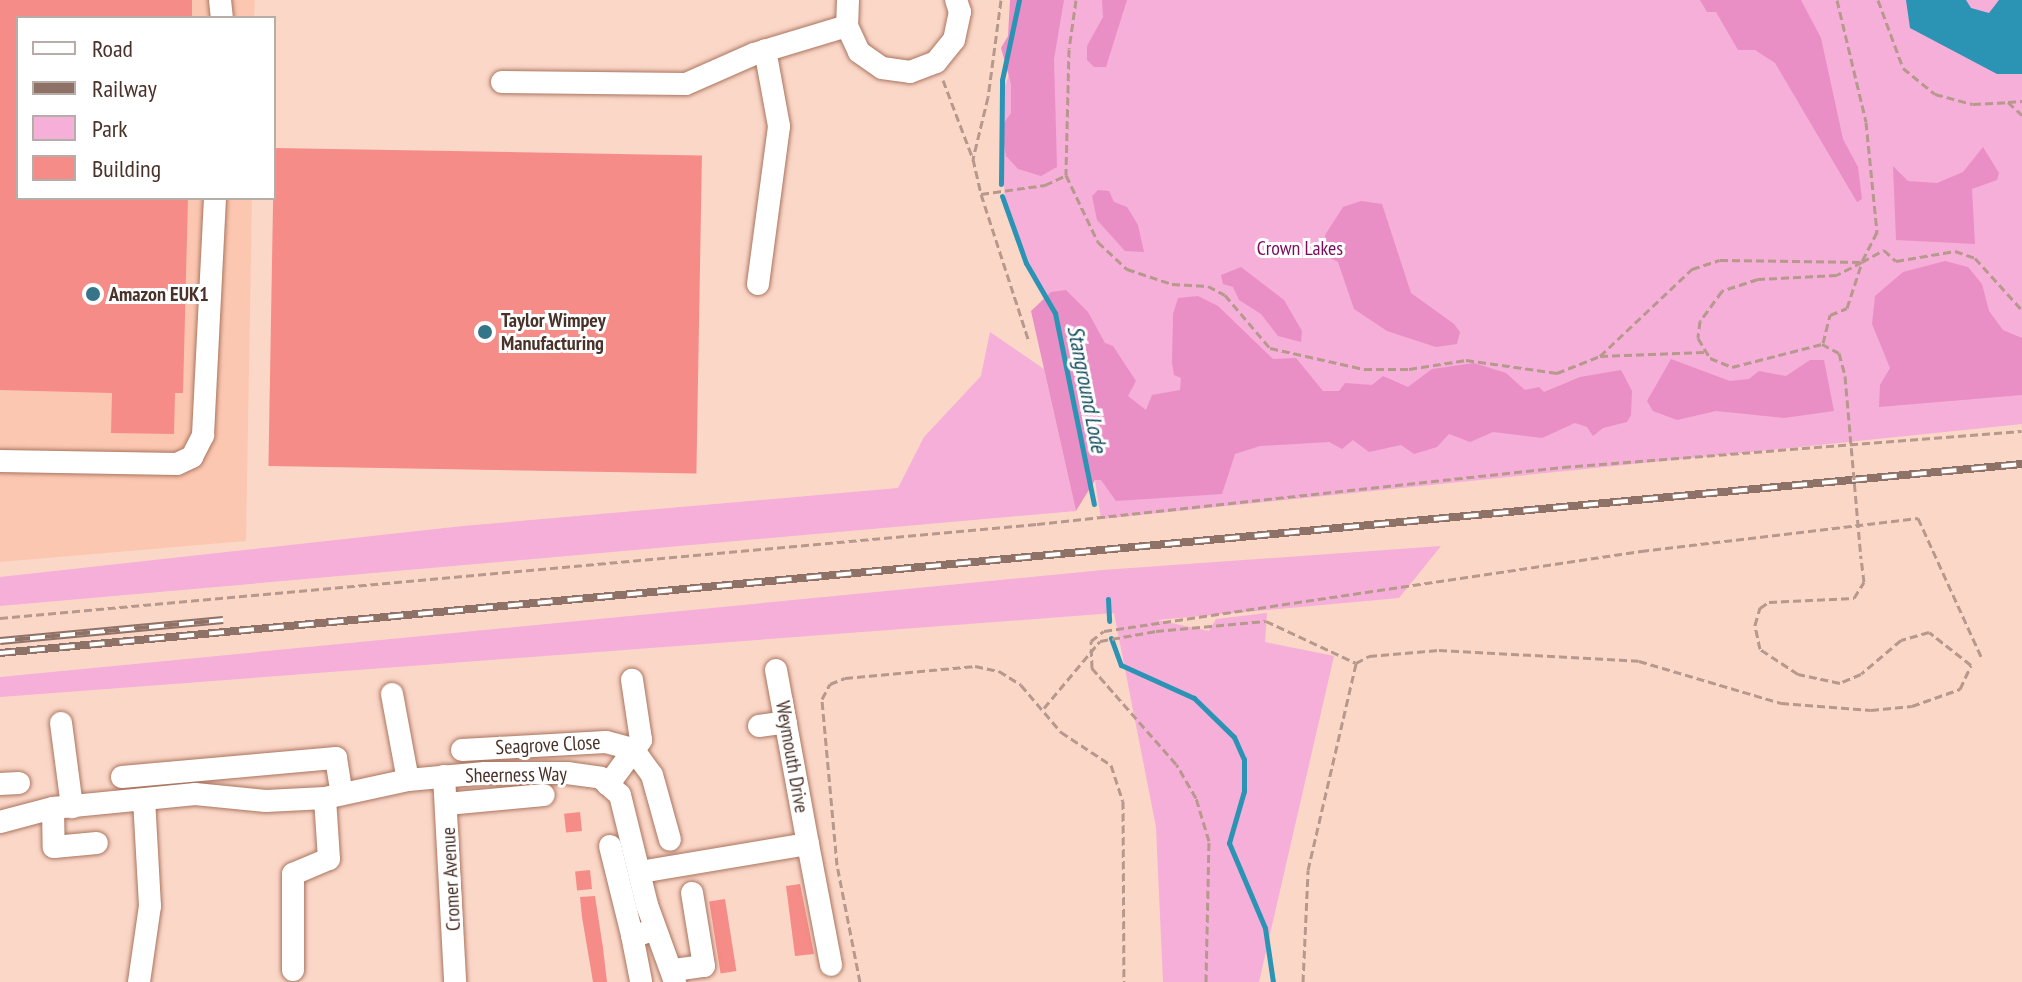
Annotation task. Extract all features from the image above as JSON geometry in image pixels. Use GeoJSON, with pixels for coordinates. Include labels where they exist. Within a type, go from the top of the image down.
{"type":"FeatureCollection","features":[{"type":"Feature","properties":{"kind":"street"},"geometry":{"type":"LineString","coordinates":[[848,0],[847,26],[859,52],[882,68],[910,72],[936,62],[954,40],[960,12],[956,0]]}},
{"type":"Feature","properties":{"kind":"street"},"geometry":{"type":"LineString","coordinates":[[502,82],[686,84],[765,50],[847,26]]}},
{"type":"Feature","properties":{"kind":"street"},"geometry":{"type":"LineString","coordinates":[[758,284],[779,126],[765,50]]}},
{"type":"Feature","properties":{"kind":"street"},"geometry":{"type":"LineString","coordinates":[[0,461],[177,464],[192,457],[203,435],[215,200]]}},
{"type":"Feature","properties":{"kind":"street","name":"Weymouth Drive"},"geometry":{"type":"LineString","coordinates":[[776,670],[831,965]]}},
{"type":"Feature","properties":{"kind":"street","name":"Seagrove Close"},"geometry":{"type":"LineString","coordinates":[[608,785],[641,740],[632,680]]}},
{"type":"Feature","properties":{"kind":"street"},"geometry":{"type":"LineString","coordinates":[[392,694],[408,780]]}},
{"type":"Feature","properties":{"kind":"street"},"geometry":{"type":"LineString","coordinates":[[759,726],[786,722]]}},
{"type":"Feature","properties":{"kind":"street"},"geometry":{"type":"LineString","coordinates":[[61,723],[62,808],[54,847],[97,843]]}},
{"type":"Feature","properties":{"kind":"street","name":"Seagrove Close"},"geometry":{"type":"LineString","coordinates":[[462,750],[606,742],[633,749]]}},
{"type":"Feature","properties":{"kind":"street"},"geometry":{"type":"LineString","coordinates":[[633,749],[652,775],[670,840]]}},
{"type":"Feature","properties":{"kind":"street"},"geometry":{"type":"LineString","coordinates":[[122,777],[336,758],[329,859],[293,874],[293,970]]}},
{"type":"Feature","properties":{"kind":"street"},"geometry":{"type":"LineString","coordinates":[[240,799],[241,766]]}},
{"type":"Feature","properties":{"kind":"street","name":"Sheerness Way"},"geometry":{"type":"LineString","coordinates":[[0,822],[62,808],[195,794],[240,799],[334,796],[408,780],[444,776],[567,773],[601,778],[608,785]]}},
{"type":"Feature","properties":{"kind":"street","name":"Cromer Avenue"},"geometry":{"type":"LineString","coordinates":[[444,776],[455,982]]}},
{"type":"Feature","properties":{"kind":"street"},"geometry":{"type":"LineString","coordinates":[[608,785],[620,795],[657,931],[674,976],[706,974],[692,893]]}},
{"type":"Feature","properties":{"kind":"street","name":"Sheerness Way"},"geometry":{"type":"LineString","coordinates":[[447,804],[544,795]]}},
{"type":"Feature","properties":{"kind":"street"},"geometry":{"type":"LineString","coordinates":[[139,982],[150,906],[144,800]]}},
{"type":"Feature","properties":{"kind":"street"},"geometry":{"type":"LineString","coordinates":[[640,872],[808,844]]}},
{"type":"Feature","properties":{"kind":"street"},"geometry":{"type":"LineString","coordinates":[[610,846],[641,981]]}},
{"type":"Feature","properties":{"kind":"street"},"geometry":{"type":"LineString","coordinates":[[632,935],[657,931]]}},
{"type":"Feature","properties":{"kind":"path"},"geometry":{"type":"LineString","coordinates":[[973,159],[988,97],[1001,0]]}},
{"type":"Feature","properties":{"kind":"path"},"geometry":{"type":"LineString","coordinates":[[1076,0],[1069,49],[1066,175],[1098,242],[1127,269],[1172,284],[1208,286],[1225,295],[1270,348],[1364,369],[1409,369],[1466,360],[1557,373],[1600,356],[1704,352],[1732,367],[1822,344],[1839,353],[1845,376],[1864,582],[1854,598],[1769,602],[1760,608],[1755,625],[1760,649],[1798,674],[1840,683],[1861,674],[1901,640],[1929,632],[1971,665],[1960,689],[1912,706],[1871,710],[1781,703],[1639,661],[1439,650],[1369,656],[1356,663],[1308,870],[1303,982]]}},
{"type":"Feature","properties":{"kind":"path"},"geometry":{"type":"LineString","coordinates":[[1822,344],[1830,315],[1847,308],[1862,262],[1877,232],[1877,201],[1866,122],[1837,0]]}},
{"type":"Feature","properties":{"kind":"path"},"geometry":{"type":"LineString","coordinates":[[1878,0],[1903,68],[1935,94],[1973,104],[2022,101]]}},
{"type":"Feature","properties":{"kind":"path"},"geometry":{"type":"LineString","coordinates":[[936,62],[973,159],[981,194],[1029,342]]}},
{"type":"Feature","properties":{"kind":"path"},"geometry":{"type":"LineString","coordinates":[[2008,102],[2022,115]]}},
{"type":"Feature","properties":{"kind":"path"},"geometry":{"type":"LineString","coordinates":[[981,194],[1045,185],[1066,175]]}},
{"type":"Feature","properties":{"kind":"path"},"geometry":{"type":"LineString","coordinates":[[1704,352],[1698,338],[1700,321],[1722,291],[1758,279],[1829,277],[1884,250],[1896,261],[1955,251],[1990,271],[2010,302],[2022,310]]}},
{"type":"Feature","properties":{"kind":"path"},"geometry":{"type":"LineString","coordinates":[[1600,356],[1692,269],[1720,260],[1862,262]]}},
{"type":"Feature","properties":{"kind":"path"},"geometry":{"type":"LineString","coordinates":[[0,618],[1037,524],[1563,467],[2022,431]]}},
{"type":"Feature","properties":{"kind":"path"},"geometry":{"type":"LineString","coordinates":[[1206,982],[1209,841],[1196,798],[1155,735],[1092,668],[1088,650],[1091,641],[1104,631],[1625,553],[1918,518],[1981,656]]}},
{"type":"Feature","properties":{"kind":"path"},"geometry":{"type":"LineString","coordinates":[[1044,708],[1088,650],[1100,641],[1120,637],[1266,621],[1356,663]]}},
{"type":"Feature","properties":{"kind":"path"},"geometry":{"type":"LineString","coordinates":[[860,982],[846,926],[822,729],[822,699],[830,684],[845,678],[975,666],[999,671],[1044,708],[1061,732],[1111,765],[1123,801],[1124,982]]}},
{"type":"Feature","properties":{"kind":"shaded area"},"geometry":{"type":"Polygon","coordinates":[[[0,0],[255,0],[254,16],[16,16],[16,200],[252,200],[246,541],[0,562],[0,0]]]}},
{"type":"Feature","properties":{"kind":"shaded area"},"geometry":{"type":"Polygon","coordinates":[[[1010,0],[1064,0],[1054,59],[1057,167],[1041,176],[1018,169],[1006,156],[1001,127],[1011,113],[1011,84],[1001,48],[1008,36],[1010,0]]]}},
{"type":"Feature","properties":{"kind":"shaded area"},"geometry":{"type":"Polygon","coordinates":[[[1102,0],[1127,0],[1106,67],[1094,67],[1087,60],[1087,46],[1103,17],[1102,0]]]}},
{"type":"Feature","properties":{"kind":"shaded area"},"geometry":{"type":"Polygon","coordinates":[[[1700,0],[1801,0],[1821,38],[1843,139],[1858,167],[1862,199],[1857,202],[1775,63],[1755,50],[1738,50],[1716,12],[1707,12],[1700,0]]]}},
{"type":"Feature","properties":{"kind":"shaded area"},"geometry":{"type":"Polygon","coordinates":[[[1983,147],[1999,173],[1997,180],[1972,189],[1975,244],[1896,240],[1893,166],[1908,181],[1937,183],[1963,172],[1983,147]]]}},
{"type":"Feature","properties":{"kind":"shaded area"},"geometry":{"type":"Polygon","coordinates":[[[1098,190],[1109,191],[1114,202],[1127,207],[1138,225],[1144,252],[1125,251],[1097,220],[1092,196],[1098,190]]]}},
{"type":"Feature","properties":{"kind":"shaded area"},"geometry":{"type":"Polygon","coordinates":[[[1361,201],[1382,204],[1411,293],[1454,324],[1460,332],[1457,344],[1436,347],[1387,331],[1354,309],[1338,262],[1328,257],[1325,235],[1343,207],[1361,201]]]}},
{"type":"Feature","properties":{"kind":"shaded area"},"geometry":{"type":"Polygon","coordinates":[[[1945,261],[1968,267],[1982,284],[1989,311],[2003,330],[2022,338],[2022,395],[1879,407],[1880,385],[1890,368],[1872,324],[1875,296],[1903,272],[1945,261]]]}},
{"type":"Feature","properties":{"kind":"shaded area"},"geometry":{"type":"Polygon","coordinates":[[[1241,267],[1284,300],[1302,331],[1301,342],[1278,336],[1261,314],[1239,300],[1233,287],[1223,284],[1221,275],[1241,267]]]}},
{"type":"Feature","properties":{"kind":"shaded area"},"geometry":{"type":"Polygon","coordinates":[[[1066,290],[1088,312],[1105,343],[1113,346],[1136,381],[1128,396],[1146,410],[1152,395],[1180,390],[1181,378],[1174,375],[1172,363],[1173,314],[1178,298],[1198,296],[1218,306],[1273,359],[1296,358],[1323,391],[1339,391],[1345,383],[1372,385],[1383,376],[1408,387],[1432,369],[1474,363],[1506,373],[1525,390],[1539,387],[1544,392],[1580,377],[1621,370],[1632,391],[1631,415],[1627,422],[1603,428],[1593,436],[1587,427],[1575,423],[1542,438],[1493,432],[1470,442],[1449,434],[1437,447],[1414,454],[1401,445],[1369,452],[1353,440],[1342,449],[1329,442],[1260,446],[1235,454],[1222,494],[1116,501],[1101,480],[1095,480],[1076,511],[1031,311],[1051,292],[1066,290]]]}},
{"type":"Feature","properties":{"kind":"shaded area"},"geometry":{"type":"Polygon","coordinates":[[[1671,359],[1730,381],[1749,379],[1759,371],[1786,376],[1810,360],[1824,360],[1834,411],[1784,418],[1716,411],[1677,420],[1653,411],[1647,401],[1671,359]]]}},
{"type":"Feature","properties":{"kind":"green space","name":"Crown Lakes"},"geometry":{"type":"Polygon","coordinates":[[[1026,0],[2022,0],[2022,424],[1101,519],[1084,409],[1059,310],[1037,281],[1005,204],[1000,99],[1023,38],[1026,0]]]}},
{"type":"Feature","properties":{"kind":"green space"},"geometry":{"type":"Polygon","coordinates":[[[990,332],[1044,369],[1076,511],[0,606],[0,577],[463,526],[898,488],[924,437],[981,376],[990,332]]]}},
{"type":"Feature","properties":{"kind":"green space"},"geometry":{"type":"Polygon","coordinates":[[[1441,546],[1399,598],[1157,620],[1209,631],[1216,619],[1267,613],[1265,642],[1334,656],[1259,982],[1163,982],[1156,827],[1114,613],[0,697],[0,677],[1103,570],[1441,546]]]}},
{"type":"Feature","properties":{"kind":"water"},"geometry":{"type":"Polygon","coordinates":[[[1906,0],[1966,0],[1971,8],[1989,13],[1999,0],[2022,0],[2022,74],[1997,74],[1910,28],[1906,0]]]}},
{"type":"Feature","properties":{"kind":"building","name":"Amazon EUK1"},"geometry":{"type":"Polygon","coordinates":[[[0,0],[192,0],[192,16],[16,16],[16,200],[188,200],[183,393],[175,393],[174,434],[111,433],[112,393],[0,390],[0,0]]]}},
{"type":"Feature","properties":{"kind":"building","name":"Taylor Wimpey Manufacturing"},"geometry":{"type":"Polygon","coordinates":[[[276,148],[702,155],[696,473],[268,466],[276,148]]]}},
{"type":"Feature","properties":{"kind":"building"},"geometry":{"type":"Polygon","coordinates":[[[580,812],[582,831],[566,833],[564,814],[580,812]]]}},
{"type":"Feature","properties":{"kind":"building"},"geometry":{"type":"Polygon","coordinates":[[[590,870],[592,889],[577,890],[575,872],[590,870]]]}},
{"type":"Feature","properties":{"kind":"building"},"geometry":{"type":"Polygon","coordinates":[[[800,884],[814,954],[795,956],[786,886],[800,884]]]}},
{"type":"Feature","properties":{"kind":"building"},"geometry":{"type":"Polygon","coordinates":[[[595,896],[607,982],[593,982],[582,917],[580,897],[595,896]]]}},
{"type":"Feature","properties":{"kind":"building"},"geometry":{"type":"Polygon","coordinates":[[[725,899],[736,971],[721,974],[709,902],[725,899]]]}},
{"type":"Feature","properties":{"kind":"waterway","name":"Stanground Lode"},"geometry":{"type":"LineString","coordinates":[[1001,184],[1002,80],[1019,0]]}},
{"type":"Feature","properties":{"kind":"waterway","name":"Stanground Lode"},"geometry":{"type":"LineString","coordinates":[[1002,196],[1026,263],[1055,313],[1094,504]]}},
{"type":"Feature","properties":{"kind":"waterway"},"geometry":{"type":"LineString","coordinates":[[1108,599],[1109,621]]}},
{"type":"Feature","properties":{"kind":"waterway","name":"Stanground Lode"},"geometry":{"type":"LineString","coordinates":[[1111,638],[1121,665],[1194,698],[1234,737],[1244,759],[1244,791],[1229,843],[1265,928],[1273,982]]}},
{"type":"Feature","properties":{"kind":"railway"},"geometry":{"type":"LineString","coordinates":[[0,653],[2022,464]]}},
{"type":"Feature","properties":{"kind":"railway"},"geometry":{"type":"LineString","coordinates":[[0,641],[223,620]]}},
{"type":"Feature","properties":{"kind":"place","name":"Amazon EUK1"},"geometry":{"type":"Point","coordinates":[93,294]}},
{"type":"Feature","properties":{"kind":"place","name":"Taylor Wimpey Manufacturing"},"geometry":{"type":"Point","coordinates":[485,332]}}]}
